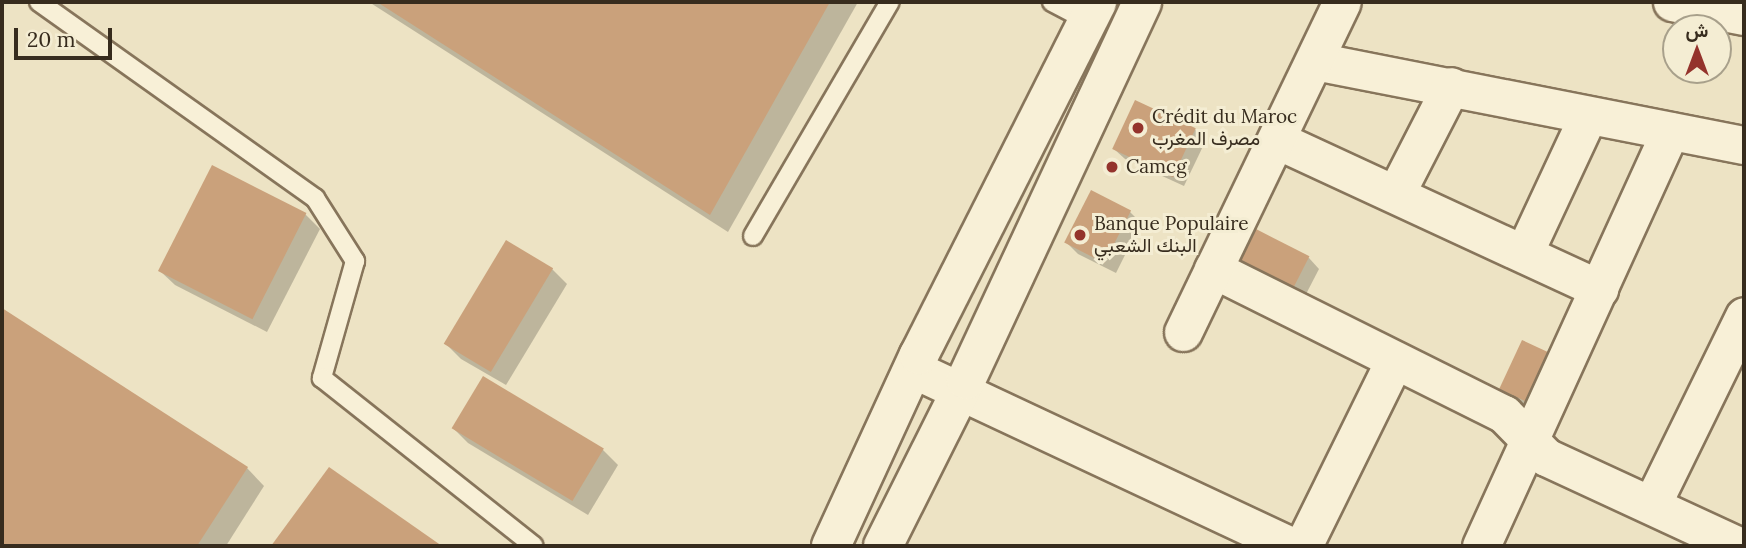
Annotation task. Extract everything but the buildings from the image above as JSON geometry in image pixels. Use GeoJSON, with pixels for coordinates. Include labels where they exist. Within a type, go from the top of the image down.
{"type":"FeatureCollection","features":[{"type":"Feature","properties":{"kind":"street"},"geometry":{"type":"LineString","coordinates":[[1183,332],[1342,2]]}},
{"type":"Feature","properties":{"kind":"street"},"geometry":{"type":"LineString","coordinates":[[1672,2],[1744,16]]}},
{"type":"Feature","properties":{"kind":"street"},"geometry":{"type":"LineString","coordinates":[[831,546],[913,369],[1092,12]]}},
{"type":"Feature","properties":{"kind":"street"},"geometry":{"type":"LineString","coordinates":[[883,546],[960,391],[1135,19]]}},
{"type":"Feature","properties":{"kind":"street"},"geometry":{"type":"LineString","coordinates":[[1315,61],[1744,145]]}},
{"type":"Feature","properties":{"kind":"street"},"geometry":{"type":"LineString","coordinates":[[1396,193],[1451,86]]}},
{"type":"Feature","properties":{"kind":"street"},"geometry":{"type":"LineString","coordinates":[[1524,253],[1588,116]]}},
{"type":"Feature","properties":{"kind":"street"},"geometry":{"type":"LineString","coordinates":[[1481,546],[1670,131]]}},
{"type":"Feature","properties":{"kind":"street"},"geometry":{"type":"LineString","coordinates":[[1277,140],[1599,289]]}},
{"type":"Feature","properties":{"kind":"street"},"geometry":{"type":"LineString","coordinates":[[1213,269],[1504,414],[1546,457],[1652,503],[1739,546]]}},
{"type":"Feature","properties":{"kind":"street"},"geometry":{"type":"LineString","coordinates":[[1652,503],[1744,316]]}},
{"type":"Feature","properties":{"kind":"street"},"geometry":{"type":"LineString","coordinates":[[1303,546],[1394,361]]}},
{"type":"Feature","properties":{"kind":"street"},"geometry":{"type":"LineString","coordinates":[[913,369],[1290,546]]}},
{"type":"Feature","properties":{"kind":"lane"},"geometry":{"type":"LineString","coordinates":[[39,2],[315,198],[355,261],[322,378],[534,546]]}},
{"type":"Feature","properties":{"kind":"lane"},"geometry":{"type":"LineString","coordinates":[[753,236],[890,2]]}},
{"type":"Feature","properties":{"kind":"lane"},"geometry":{"type":"LineString","coordinates":[[1052,2],[1135,19]]}},
{"type":"Feature","properties":{"kind":"place","name":"Crédit du Maroc مصرف المغرب"},"geometry":{"type":"Point","coordinates":[1138,128]}},
{"type":"Feature","properties":{"kind":"place","name":"Camcg"},"geometry":{"type":"Point","coordinates":[1112,167]}},
{"type":"Feature","properties":{"kind":"place","name":"Banque Populaire البنك الشعبي"},"geometry":{"type":"Point","coordinates":[1080,235]}}]}
